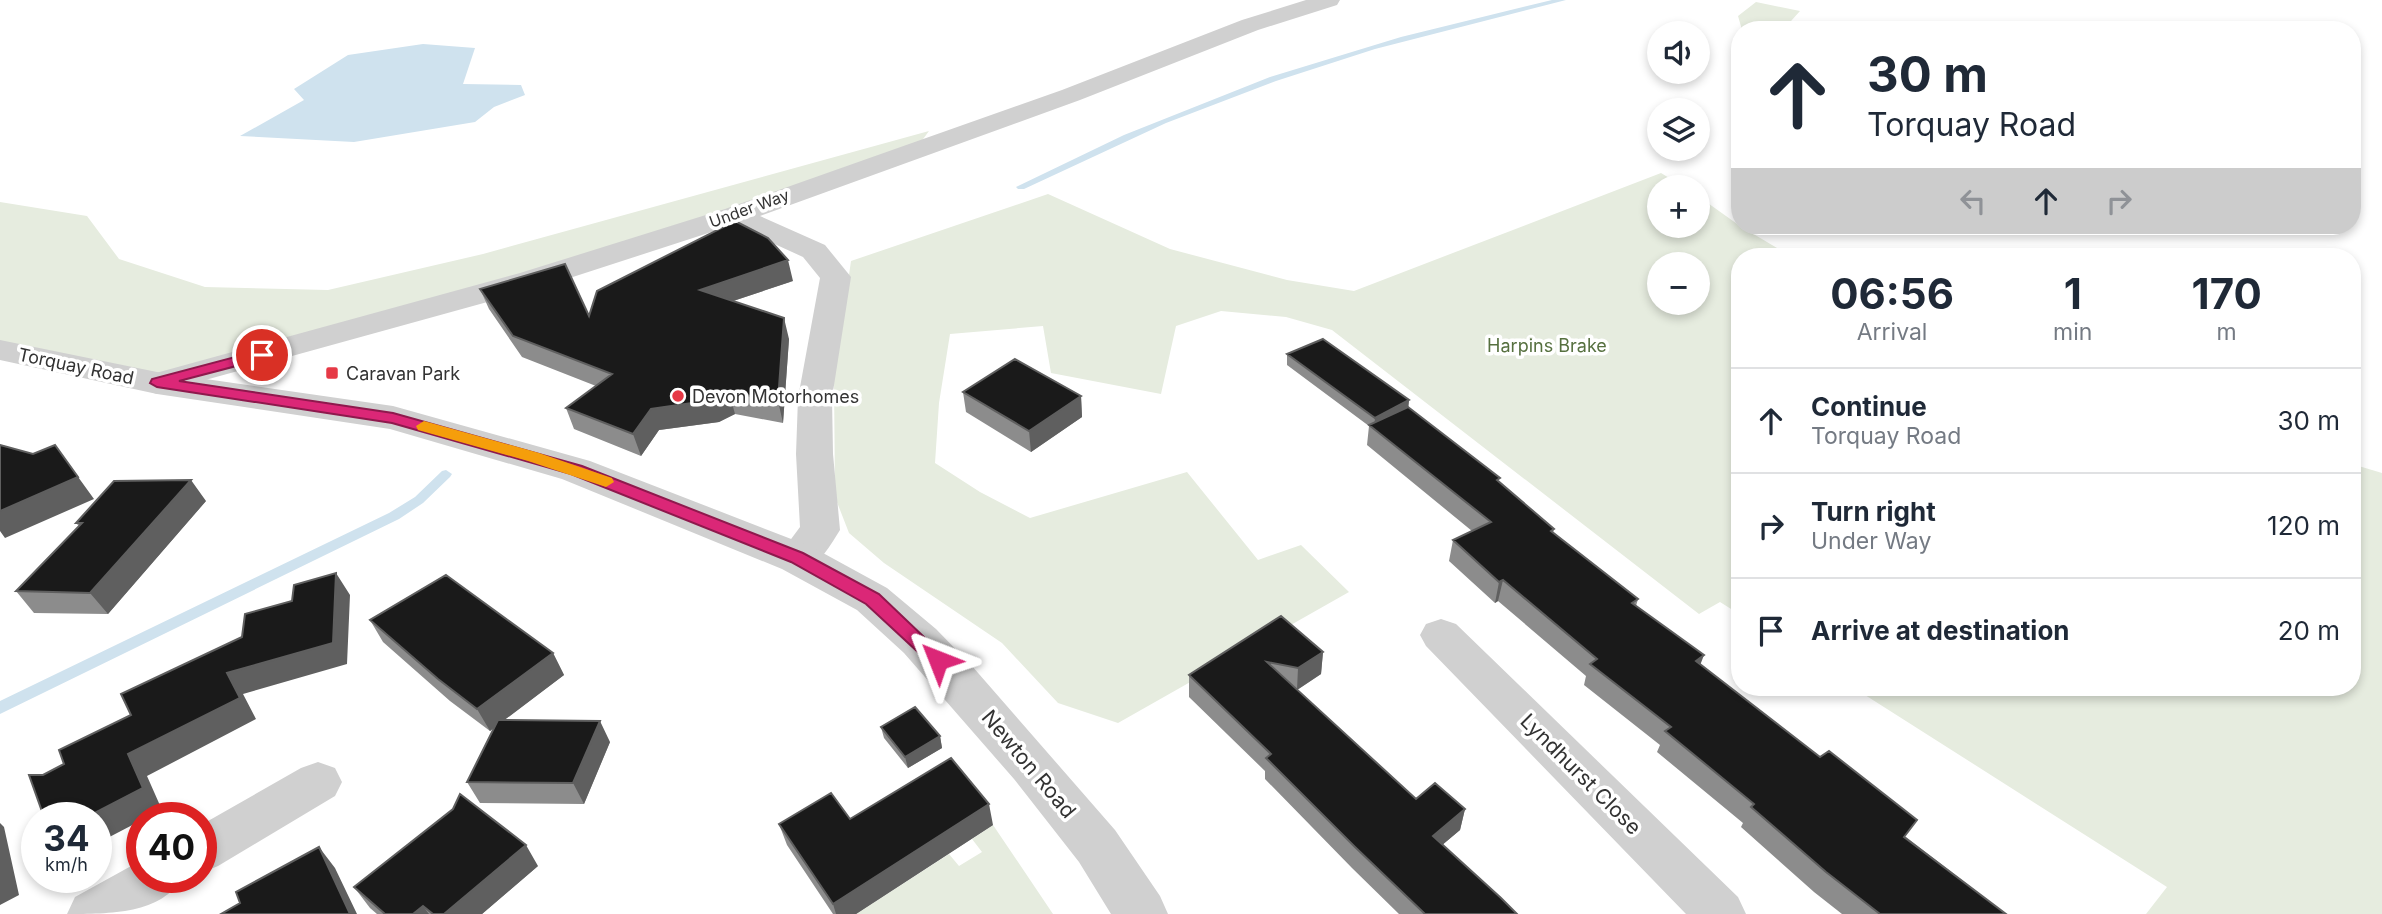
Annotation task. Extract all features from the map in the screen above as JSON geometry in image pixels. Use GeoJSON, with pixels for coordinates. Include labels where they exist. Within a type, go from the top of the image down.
{"type":"FeatureCollection","features":[{"type":"Feature","properties":{"kind":"street","name":"Under Way"},"geometry":{"type":"LineString","coordinates":[[157,383],[531,280],[735,215],[1071,95],[1250,25],[1329,0]]}},
{"type":"Feature","properties":{"kind":"street"},"geometry":{"type":"LineString","coordinates":[[735,215],[814,251],[836,277],[833,310],[817,379],[816,452],[820,530],[797,558]]}},
{"type":"Feature","properties":{"kind":"street","name":"Torquay Road"},"geometry":{"type":"LineString","coordinates":[[0,350],[157,383],[393,418],[576,470],[797,558]]}},
{"type":"Feature","properties":{"kind":"street","name":"Newton Road"},"geometry":{"type":"LineString","coordinates":[[797,558],[873,599],[956,679],[1097,846],[1141,914]]}},
{"type":"Feature","properties":{"kind":"street","name":"Lyndhurst Close"},"geometry":{"type":"LineString","coordinates":[[1441,635],[1720,914]]}},
{"type":"Feature","properties":{"kind":"street"},"geometry":{"type":"LineString","coordinates":[[217,842],[318,782]]}},
{"type":"Feature","properties":{"kind":"street"},"geometry":{"type":"LineString","coordinates":[[93,914],[129,893]]}},
{"type":"Feature","properties":{"kind":"green space"},"geometry":{"type":"Polygon","coordinates":[[[1756,2],[1800,11],[1791,21],[1739,21],[1738,16],[1756,2]]]}},
{"type":"Feature","properties":{"kind":"green space"},"geometry":{"type":"Polygon","coordinates":[[[929,131],[915,150],[793,192],[157,383],[0,350],[0,202],[87,216],[119,259],[205,287],[328,290],[483,254],[929,131]]]}},
{"type":"Feature","properties":{"kind":"green space","name":"Harpins Brake"},"geometry":{"type":"Polygon","coordinates":[[[1647,178],[1647,238],[1710,238],[1710,205],[1731,220],[1731,235],[1755,235],[1777,248],[1731,248],[1731,609],[1720,602],[1699,614],[1332,330],[1286,317],[1221,311],[1176,326],[1161,394],[1051,373],[1043,326],[950,334],[939,403],[935,463],[980,492],[1030,518],[1187,472],[1258,560],[1301,545],[1349,592],[1118,723],[1058,703],[1002,643],[884,563],[849,533],[835,497],[834,379],[851,261],[1048,194],[1170,249],[1287,280],[1354,291],[1647,178]]]}},
{"type":"Feature","properties":{"kind":"green space"},"geometry":{"type":"Polygon","coordinates":[[[2361,467],[2382,473],[2382,914],[2146,914],[2167,887],[1867,696],[2361,696],[2361,467]]]}},
{"type":"Feature","properties":{"kind":"green space"},"geometry":{"type":"Polygon","coordinates":[[[993,825],[1053,914],[856,914],[949,854],[959,866],[982,852],[972,839],[993,825]]]}},
{"type":"Feature","properties":{"kind":"water"},"geometry":{"type":"Polygon","coordinates":[[[423,44],[475,48],[463,84],[521,85],[525,95],[494,107],[475,122],[354,142],[240,136],[304,100],[294,89],[348,55],[423,44]]]}},
{"type":"Feature","properties":{"kind":"building"},"geometry":{"type":"Polygon","coordinates":[[[735,221],[768,238],[788,260],[700,290],[784,318],[778,401],[729,392],[713,400],[651,409],[633,434],[566,408],[612,374],[513,336],[480,289],[565,264],[589,316],[597,291],[735,221]]]}},
{"type":"Feature","properties":{"kind":"building"},"geometry":{"type":"Polygon","coordinates":[[[1323,339],[1409,400],[1375,418],[1287,354],[1323,339]]]}},
{"type":"Feature","properties":{"kind":"building"},"geometry":{"type":"Polygon","coordinates":[[[1015,359],[1081,396],[1029,431],[963,392],[1015,359]]]}},
{"type":"Feature","properties":{"kind":"building"},"geometry":{"type":"Polygon","coordinates":[[[1408,407],[1500,478],[1497,480],[1554,529],[1551,531],[1638,599],[1632,603],[1704,655],[1696,661],[1731,688],[1731,696],[1741,696],[1820,757],[1829,751],[1917,820],[1904,837],[2006,914],[1880,914],[1826,872],[1751,807],[1754,804],[1665,731],[1671,727],[1590,664],[1597,659],[1503,580],[1499,582],[1453,540],[1491,522],[1369,425],[1408,407]]]}},
{"type":"Feature","properties":{"kind":"building"},"geometry":{"type":"Polygon","coordinates":[[[0,445],[33,454],[55,445],[78,477],[0,511],[0,445]]]}},
{"type":"Feature","properties":{"kind":"building"},"geometry":{"type":"Polygon","coordinates":[[[191,480],[90,593],[16,591],[82,523],[76,523],[114,481],[191,480]]]}},
{"type":"Feature","properties":{"kind":"building"},"geometry":{"type":"Polygon","coordinates":[[[336,573],[333,643],[227,673],[240,698],[128,754],[143,788],[112,804],[39,802],[29,775],[43,775],[64,764],[59,750],[131,715],[121,694],[242,637],[245,614],[292,601],[294,585],[336,573]]]}},
{"type":"Feature","properties":{"kind":"building"},"geometry":{"type":"Polygon","coordinates":[[[446,575],[553,653],[477,709],[370,620],[446,575]]]}},
{"type":"Feature","properties":{"kind":"building"},"geometry":{"type":"Polygon","coordinates":[[[1281,616],[1323,652],[1298,668],[1267,662],[1416,799],[1435,783],[1465,809],[1433,836],[1517,914],[1425,914],[1266,758],[1271,754],[1189,675],[1281,616]]]}},
{"type":"Feature","properties":{"kind":"building"},"geometry":{"type":"Polygon","coordinates":[[[915,707],[940,736],[905,757],[881,727],[915,707]]]}},
{"type":"Feature","properties":{"kind":"building"},"geometry":{"type":"Polygon","coordinates":[[[498,720],[600,721],[573,783],[467,782],[498,720]]]}},
{"type":"Feature","properties":{"kind":"building"},"geometry":{"type":"Polygon","coordinates":[[[951,758],[989,804],[833,904],[779,824],[831,793],[850,819],[951,758]]]}},
{"type":"Feature","properties":{"kind":"building"},"geometry":{"type":"Polygon","coordinates":[[[460,794],[526,845],[444,914],[433,914],[423,906],[413,914],[385,914],[354,887],[453,809],[460,794]]]}},
{"type":"Feature","properties":{"kind":"building"},"geometry":{"type":"Polygon","coordinates":[[[319,847],[350,914],[221,914],[240,903],[236,892],[319,847]]]}},
{"type":"Feature","properties":{"kind":"waterway"},"geometry":{"type":"LineString","coordinates":[[1021,187],[1163,122],[1310,66],[1404,38],[1562,0]]}},
{"type":"Feature","properties":{"kind":"waterway"},"geometry":{"type":"LineString","coordinates":[[0,708],[394,516],[419,500],[446,474]]}},
{"type":"Feature","properties":{"kind":"slow traffic"},"geometry":{"type":"LineString","coordinates":[[424,426],[576,470],[606,482]]}},
{"type":"Feature","properties":{"kind":"place","name":"Caravan Park"},"geometry":{"type":"Point","coordinates":[332,373]}},
{"type":"Feature","properties":{"kind":"place","name":"Devon Motorhomes"},"geometry":{"type":"Point","coordinates":[678,396]}},
{"type":"Feature","properties":{"kind":"route"},"geometry":{"type":"LineString","coordinates":[[262,355],[157,383],[393,418],[576,470],[797,558],[873,599],[938,660]]}}]}
